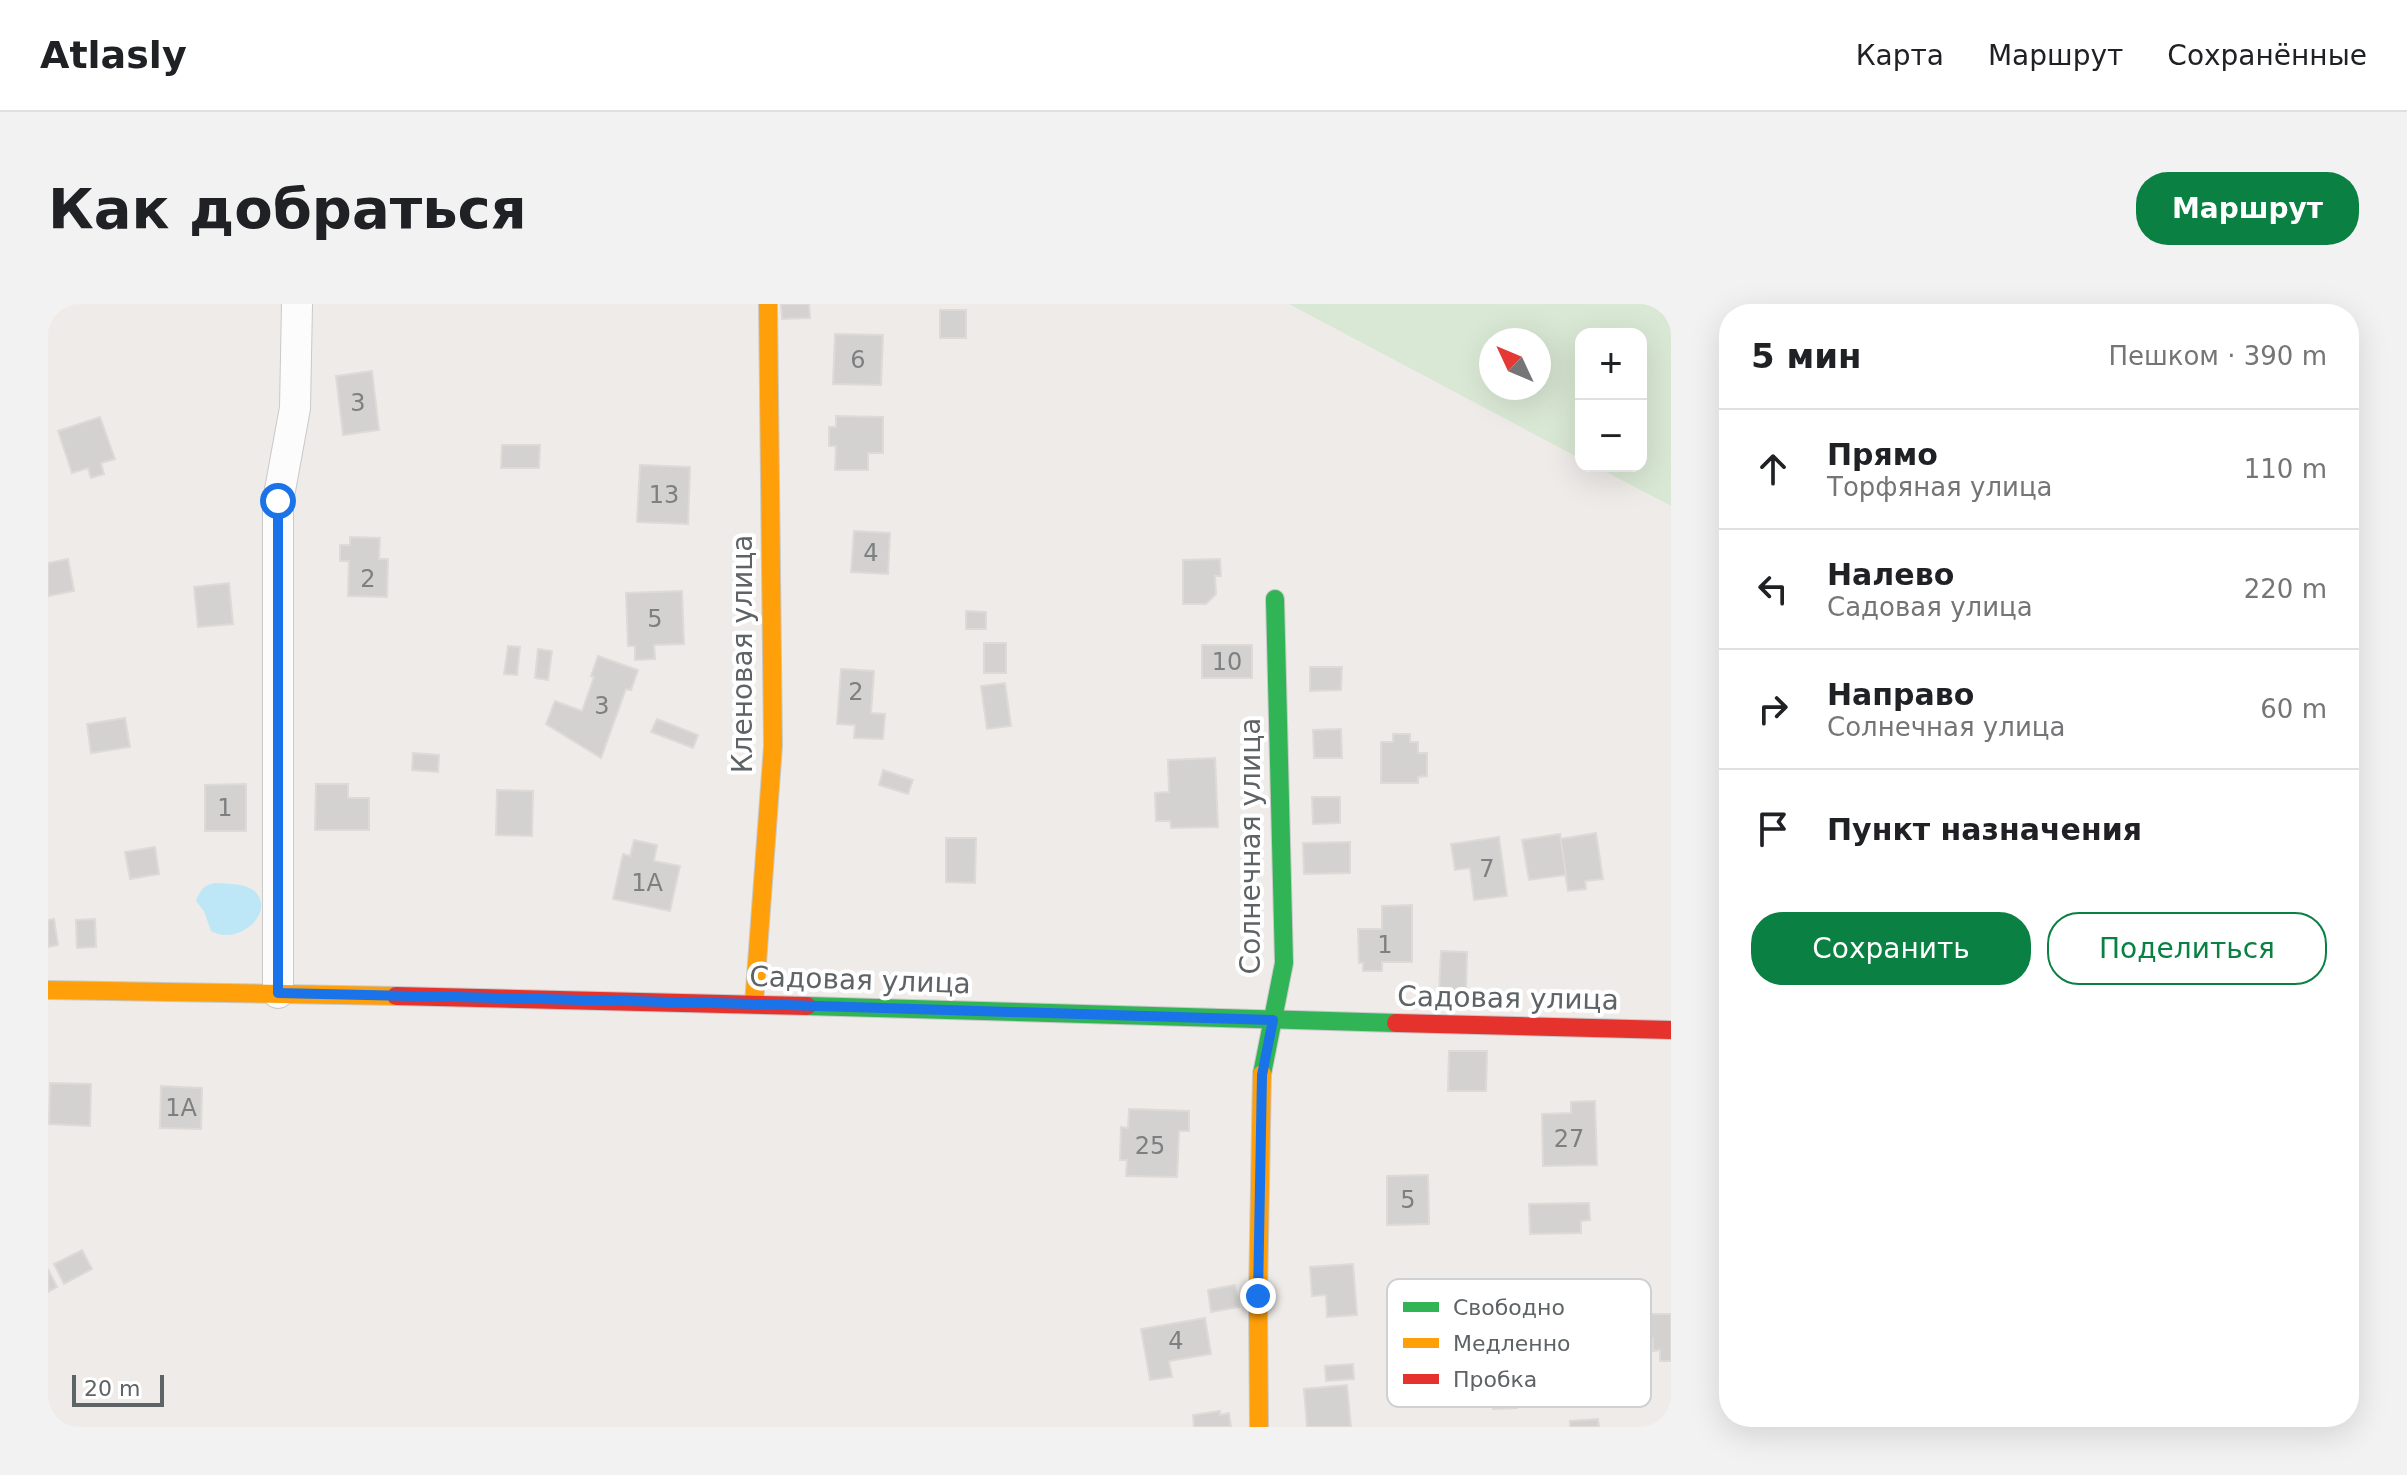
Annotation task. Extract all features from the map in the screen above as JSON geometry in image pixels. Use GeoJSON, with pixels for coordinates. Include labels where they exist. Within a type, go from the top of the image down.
{"type":"FeatureCollection","features":[{"type":"Feature","properties":{"kind":"street"},"geometry":{"type":"LineString","coordinates":[[278,993],[278,501],[295,408],[297,304]]}},
{"type":"Feature","properties":{"kind":"street","name":"Кленовая улица"},"geometry":{"type":"LineString","coordinates":[[754,1004],[773,746],[768,304]]}},
{"type":"Feature","properties":{"kind":"street","name":"Солнечная улица"},"geometry":{"type":"LineString","coordinates":[[1259,1427],[1262,1075],[1284,963],[1275,599]]}},
{"type":"Feature","properties":{"kind":"street","name":"Садовая улица"},"geometry":{"type":"LineString","coordinates":[[48,990],[754,1004],[1671,1030]]}},
{"type":"Feature","properties":{"kind":"green space"},"geometry":{"type":"Polygon","coordinates":[[[1289,304],[1671,304],[1671,506],[1606,472],[1647,472],[1647,328],[1575,328],[1575,456],[1289,304]]]}},
{"type":"Feature","properties":{"kind":"water"},"geometry":{"type":"Polygon","coordinates":[[[215,883],[249,888],[260,898],[258,916],[244,930],[222,935],[211,931],[204,911],[196,901],[202,889],[215,883]]]}},
{"type":"Feature","properties":{"kind":"building"},"geometry":{"type":"Polygon","coordinates":[[[781,304],[809,304],[810,318],[782,319],[781,304]]]}},
{"type":"Feature","properties":{"kind":"building"},"geometry":{"type":"Polygon","coordinates":[[[940,310],[966,310],[966,338],[940,338],[940,310]]]}},
{"type":"Feature","properties":{"kind":"building"},"geometry":{"type":"Polygon","coordinates":[[[835,334],[883,335],[881,385],[833,384],[835,334]]]}},
{"type":"Feature","properties":{"kind":"building"},"geometry":{"type":"Polygon","coordinates":[[[372,371],[379,430],[343,435],[336,376],[372,371]]]}},
{"type":"Feature","properties":{"kind":"building"},"geometry":{"type":"Polygon","coordinates":[[[836,416],[883,417],[883,453],[868,453],[868,470],[835,470],[836,446],[829,446],[829,427],[836,427],[836,416]]]}},
{"type":"Feature","properties":{"kind":"building"},"geometry":{"type":"Polygon","coordinates":[[[100,417],[115,459],[101,463],[104,474],[91,478],[88,468],[72,473],[58,431],[100,417]]]}},
{"type":"Feature","properties":{"kind":"building"},"geometry":{"type":"Polygon","coordinates":[[[502,445],[540,445],[539,468],[501,468],[502,445]]]}},
{"type":"Feature","properties":{"kind":"building"},"geometry":{"type":"Polygon","coordinates":[[[640,465],[690,467],[688,524],[637,522],[640,465]]]}},
{"type":"Feature","properties":{"kind":"building"},"geometry":{"type":"Polygon","coordinates":[[[854,531],[890,533],[888,574],[851,572],[854,531]]]}},
{"type":"Feature","properties":{"kind":"building"},"geometry":{"type":"Polygon","coordinates":[[[350,537],[380,538],[379,559],[388,559],[387,597],[348,596],[349,561],[340,561],[340,545],[350,545],[350,537]]]}},
{"type":"Feature","properties":{"kind":"building"},"geometry":{"type":"Polygon","coordinates":[[[68,559],[74,591],[48,596],[48,563],[68,559]]]}},
{"type":"Feature","properties":{"kind":"building"},"geometry":{"type":"Polygon","coordinates":[[[1220,559],[1221,576],[1215,576],[1216,594],[1206,604],[1183,604],[1183,560],[1220,559]]]}},
{"type":"Feature","properties":{"kind":"building"},"geometry":{"type":"Polygon","coordinates":[[[229,583],[233,624],[198,627],[194,587],[229,583]]]}},
{"type":"Feature","properties":{"kind":"building"},"geometry":{"type":"Polygon","coordinates":[[[682,591],[684,644],[654,645],[655,659],[635,660],[635,646],[628,646],[626,593],[682,591]]]}},
{"type":"Feature","properties":{"kind":"building"},"geometry":{"type":"Polygon","coordinates":[[[966,611],[986,612],[986,629],[966,629],[966,611]]]}},
{"type":"Feature","properties":{"kind":"building"},"geometry":{"type":"Polygon","coordinates":[[[984,643],[1006,643],[1006,673],[984,673],[984,643]]]}},
{"type":"Feature","properties":{"kind":"building"},"geometry":{"type":"Polygon","coordinates":[[[1202,645],[1252,645],[1252,678],[1202,678],[1202,645]]]}},
{"type":"Feature","properties":{"kind":"building"},"geometry":{"type":"Polygon","coordinates":[[[508,646],[520,647],[517,675],[504,674],[508,646]]]}},
{"type":"Feature","properties":{"kind":"building"},"geometry":{"type":"Polygon","coordinates":[[[538,649],[552,651],[548,680],[535,678],[538,649]]]}},
{"type":"Feature","properties":{"kind":"building"},"geometry":{"type":"Polygon","coordinates":[[[598,656],[638,670],[631,690],[626,689],[601,758],[546,724],[555,701],[582,711],[598,656]]]}},
{"type":"Feature","properties":{"kind":"building"},"geometry":{"type":"Polygon","coordinates":[[[1310,667],[1342,667],[1341,690],[1310,691],[1310,667]]]}},
{"type":"Feature","properties":{"kind":"building"},"geometry":{"type":"Polygon","coordinates":[[[841,669],[874,671],[871,713],[885,714],[883,739],[854,738],[855,725],[837,724],[841,669]]]}},
{"type":"Feature","properties":{"kind":"building"},"geometry":{"type":"Polygon","coordinates":[[[1005,683],[1011,726],[987,729],[981,686],[1005,683]]]}},
{"type":"Feature","properties":{"kind":"building"},"geometry":{"type":"Polygon","coordinates":[[[125,718],[130,747],[91,753],[87,724],[125,718]]]}},
{"type":"Feature","properties":{"kind":"building"},"geometry":{"type":"Polygon","coordinates":[[[657,719],[698,735],[693,748],[651,732],[657,719]]]}},
{"type":"Feature","properties":{"kind":"building"},"geometry":{"type":"Polygon","coordinates":[[[1341,729],[1342,758],[1314,758],[1313,730],[1341,729]]]}},
{"type":"Feature","properties":{"kind":"building"},"geometry":{"type":"Polygon","coordinates":[[[1393,734],[1410,734],[1410,742],[1418,742],[1418,753],[1427,753],[1427,776],[1418,777],[1418,783],[1381,783],[1381,742],[1393,742],[1393,734]]]}},
{"type":"Feature","properties":{"kind":"building"},"geometry":{"type":"Polygon","coordinates":[[[413,753],[439,755],[438,772],[412,770],[413,753]]]}},
{"type":"Feature","properties":{"kind":"building"},"geometry":{"type":"Polygon","coordinates":[[[1215,758],[1218,827],[1171,828],[1170,821],[1156,821],[1155,793],[1169,792],[1168,760],[1215,758]]]}},
{"type":"Feature","properties":{"kind":"building"},"geometry":{"type":"Polygon","coordinates":[[[883,770],[913,780],[908,794],[879,785],[883,770]]]}},
{"type":"Feature","properties":{"kind":"building"},"geometry":{"type":"Polygon","coordinates":[[[246,784],[246,831],[205,831],[205,785],[246,784]]]}},
{"type":"Feature","properties":{"kind":"building"},"geometry":{"type":"Polygon","coordinates":[[[316,784],[348,784],[348,798],[369,798],[369,830],[315,830],[316,784]]]}},
{"type":"Feature","properties":{"kind":"building"},"geometry":{"type":"Polygon","coordinates":[[[497,790],[533,791],[532,836],[496,835],[497,790]]]}},
{"type":"Feature","properties":{"kind":"building"},"geometry":{"type":"Polygon","coordinates":[[[1312,797],[1340,797],[1340,823],[1313,824],[1312,797]]]}},
{"type":"Feature","properties":{"kind":"building"},"geometry":{"type":"Polygon","coordinates":[[[1596,833],[1603,879],[1585,881],[1586,889],[1568,891],[1560,839],[1596,833]]]}},
{"type":"Feature","properties":{"kind":"building"},"geometry":{"type":"Polygon","coordinates":[[[1560,834],[1566,875],[1529,880],[1522,840],[1560,834]]]}},
{"type":"Feature","properties":{"kind":"building"},"geometry":{"type":"Polygon","coordinates":[[[1499,837],[1507,896],[1474,900],[1470,868],[1455,870],[1451,844],[1499,837]]]}},
{"type":"Feature","properties":{"kind":"building"},"geometry":{"type":"Polygon","coordinates":[[[946,838],[976,838],[975,883],[946,882],[946,838]]]}},
{"type":"Feature","properties":{"kind":"building"},"geometry":{"type":"Polygon","coordinates":[[[634,840],[657,845],[654,861],[680,866],[670,911],[613,899],[623,854],[630,856],[634,840]]]}},
{"type":"Feature","properties":{"kind":"building"},"geometry":{"type":"Polygon","coordinates":[[[1350,842],[1350,873],[1304,874],[1303,843],[1350,842]]]}},
{"type":"Feature","properties":{"kind":"building"},"geometry":{"type":"Polygon","coordinates":[[[155,847],[159,874],[130,879],[125,852],[155,847]]]}},
{"type":"Feature","properties":{"kind":"building"},"geometry":{"type":"Polygon","coordinates":[[[1412,905],[1412,962],[1382,962],[1382,971],[1363,971],[1363,963],[1359,963],[1358,929],[1382,929],[1382,906],[1412,905]]]}},
{"type":"Feature","properties":{"kind":"building"},"geometry":{"type":"Polygon","coordinates":[[[54,919],[58,945],[48,947],[48,920],[54,919]]]}},
{"type":"Feature","properties":{"kind":"building"},"geometry":{"type":"Polygon","coordinates":[[[95,919],[96,947],[77,948],[76,920],[95,919]]]}},
{"type":"Feature","properties":{"kind":"building"},"geometry":{"type":"Polygon","coordinates":[[[1441,951],[1467,952],[1466,995],[1439,994],[1441,951]]]}},
{"type":"Feature","properties":{"kind":"building"},"geometry":{"type":"Polygon","coordinates":[[[1449,1051],[1487,1051],[1486,1091],[1448,1091],[1449,1051]]]}},
{"type":"Feature","properties":{"kind":"building"},"geometry":{"type":"Polygon","coordinates":[[[50,1083],[91,1084],[90,1126],[49,1124],[50,1083]]]}},
{"type":"Feature","properties":{"kind":"building"},"geometry":{"type":"Polygon","coordinates":[[[161,1086],[202,1088],[201,1129],[160,1128],[161,1086]]]}},
{"type":"Feature","properties":{"kind":"building"},"geometry":{"type":"Polygon","coordinates":[[[1595,1101],[1597,1165],[1543,1166],[1542,1114],[1571,1113],[1571,1102],[1595,1101]]]}},
{"type":"Feature","properties":{"kind":"building"},"geometry":{"type":"Polygon","coordinates":[[[1129,1109],[1189,1111],[1189,1131],[1179,1131],[1177,1177],[1126,1176],[1127,1160],[1120,1160],[1121,1127],[1128,1128],[1129,1109]]]}},
{"type":"Feature","properties":{"kind":"building"},"geometry":{"type":"Polygon","coordinates":[[[1428,1175],[1429,1224],[1387,1225],[1387,1176],[1428,1175]]]}},
{"type":"Feature","properties":{"kind":"building"},"geometry":{"type":"Polygon","coordinates":[[[1589,1203],[1590,1220],[1581,1221],[1581,1233],[1530,1234],[1529,1204],[1589,1203]]]}},
{"type":"Feature","properties":{"kind":"building"},"geometry":{"type":"Polygon","coordinates":[[[82,1250],[92,1269],[64,1284],[54,1264],[82,1250]]]}},
{"type":"Feature","properties":{"kind":"building"},"geometry":{"type":"Polygon","coordinates":[[[1353,1264],[1357,1315],[1327,1317],[1326,1295],[1312,1296],[1310,1267],[1353,1264]]]}},
{"type":"Feature","properties":{"kind":"building"},"geometry":{"type":"Polygon","coordinates":[[[48,1269],[57,1287],[48,1292],[48,1269]]]}},
{"type":"Feature","properties":{"kind":"building"},"geometry":{"type":"Polygon","coordinates":[[[1235,1285],[1239,1307],[1211,1312],[1208,1290],[1235,1285]]]}},
{"type":"Feature","properties":{"kind":"building"},"geometry":{"type":"Polygon","coordinates":[[[1651,1314],[1671,1314],[1671,1361],[1660,1361],[1660,1350],[1653,1351],[1651,1314]]]}},
{"type":"Feature","properties":{"kind":"building"},"geometry":{"type":"Polygon","coordinates":[[[1205,1318],[1211,1354],[1169,1361],[1172,1377],[1150,1380],[1141,1329],[1205,1318]]]}},
{"type":"Feature","properties":{"kind":"building"},"geometry":{"type":"Polygon","coordinates":[[[1353,1364],[1354,1379],[1326,1381],[1325,1366],[1353,1364]]]}},
{"type":"Feature","properties":{"kind":"building"},"geometry":{"type":"Polygon","coordinates":[[[1347,1385],[1351,1427],[1307,1427],[1304,1389],[1347,1385]]]}},
{"type":"Feature","properties":{"kind":"building"},"geometry":{"type":"Polygon","coordinates":[[[1220,1411],[1220,1415],[1229,1413],[1231,1427],[1194,1427],[1193,1415],[1220,1411]]]}},
{"type":"Feature","properties":{"kind":"building"},"geometry":{"type":"Polygon","coordinates":[[[1598,1419],[1599,1427],[1570,1427],[1570,1421],[1598,1419]]]}},
{"type":"Feature","properties":{"kind":"traffic: fast"},"geometry":{"type":"LineString","coordinates":[[1262,1074],[1284,963],[1275,599]]}},
{"type":"Feature","properties":{"kind":"traffic: fast"},"geometry":{"type":"LineString","coordinates":[[807,1006],[1396,1023]]}},
{"type":"Feature","properties":{"kind":"traffic: slow"},"geometry":{"type":"LineString","coordinates":[[754,1004],[773,746],[768,304]]}},
{"type":"Feature","properties":{"kind":"traffic: slow"},"geometry":{"type":"LineString","coordinates":[[48,990],[396,996]]}},
{"type":"Feature","properties":{"kind":"traffic: slow"},"geometry":{"type":"LineString","coordinates":[[1259,1427],[1262,1074]]}},
{"type":"Feature","properties":{"kind":"traffic: jam"},"geometry":{"type":"LineString","coordinates":[[396,996],[807,1006]]}},
{"type":"Feature","properties":{"kind":"traffic: jam"},"geometry":{"type":"LineString","coordinates":[[1396,1023],[1671,1030]]}},
{"type":"Feature","properties":{"kind":"route"},"geometry":{"type":"LineString","coordinates":[[278,501],[278,993],[1273,1020],[1262,1075],[1258,1296]]}}]}
